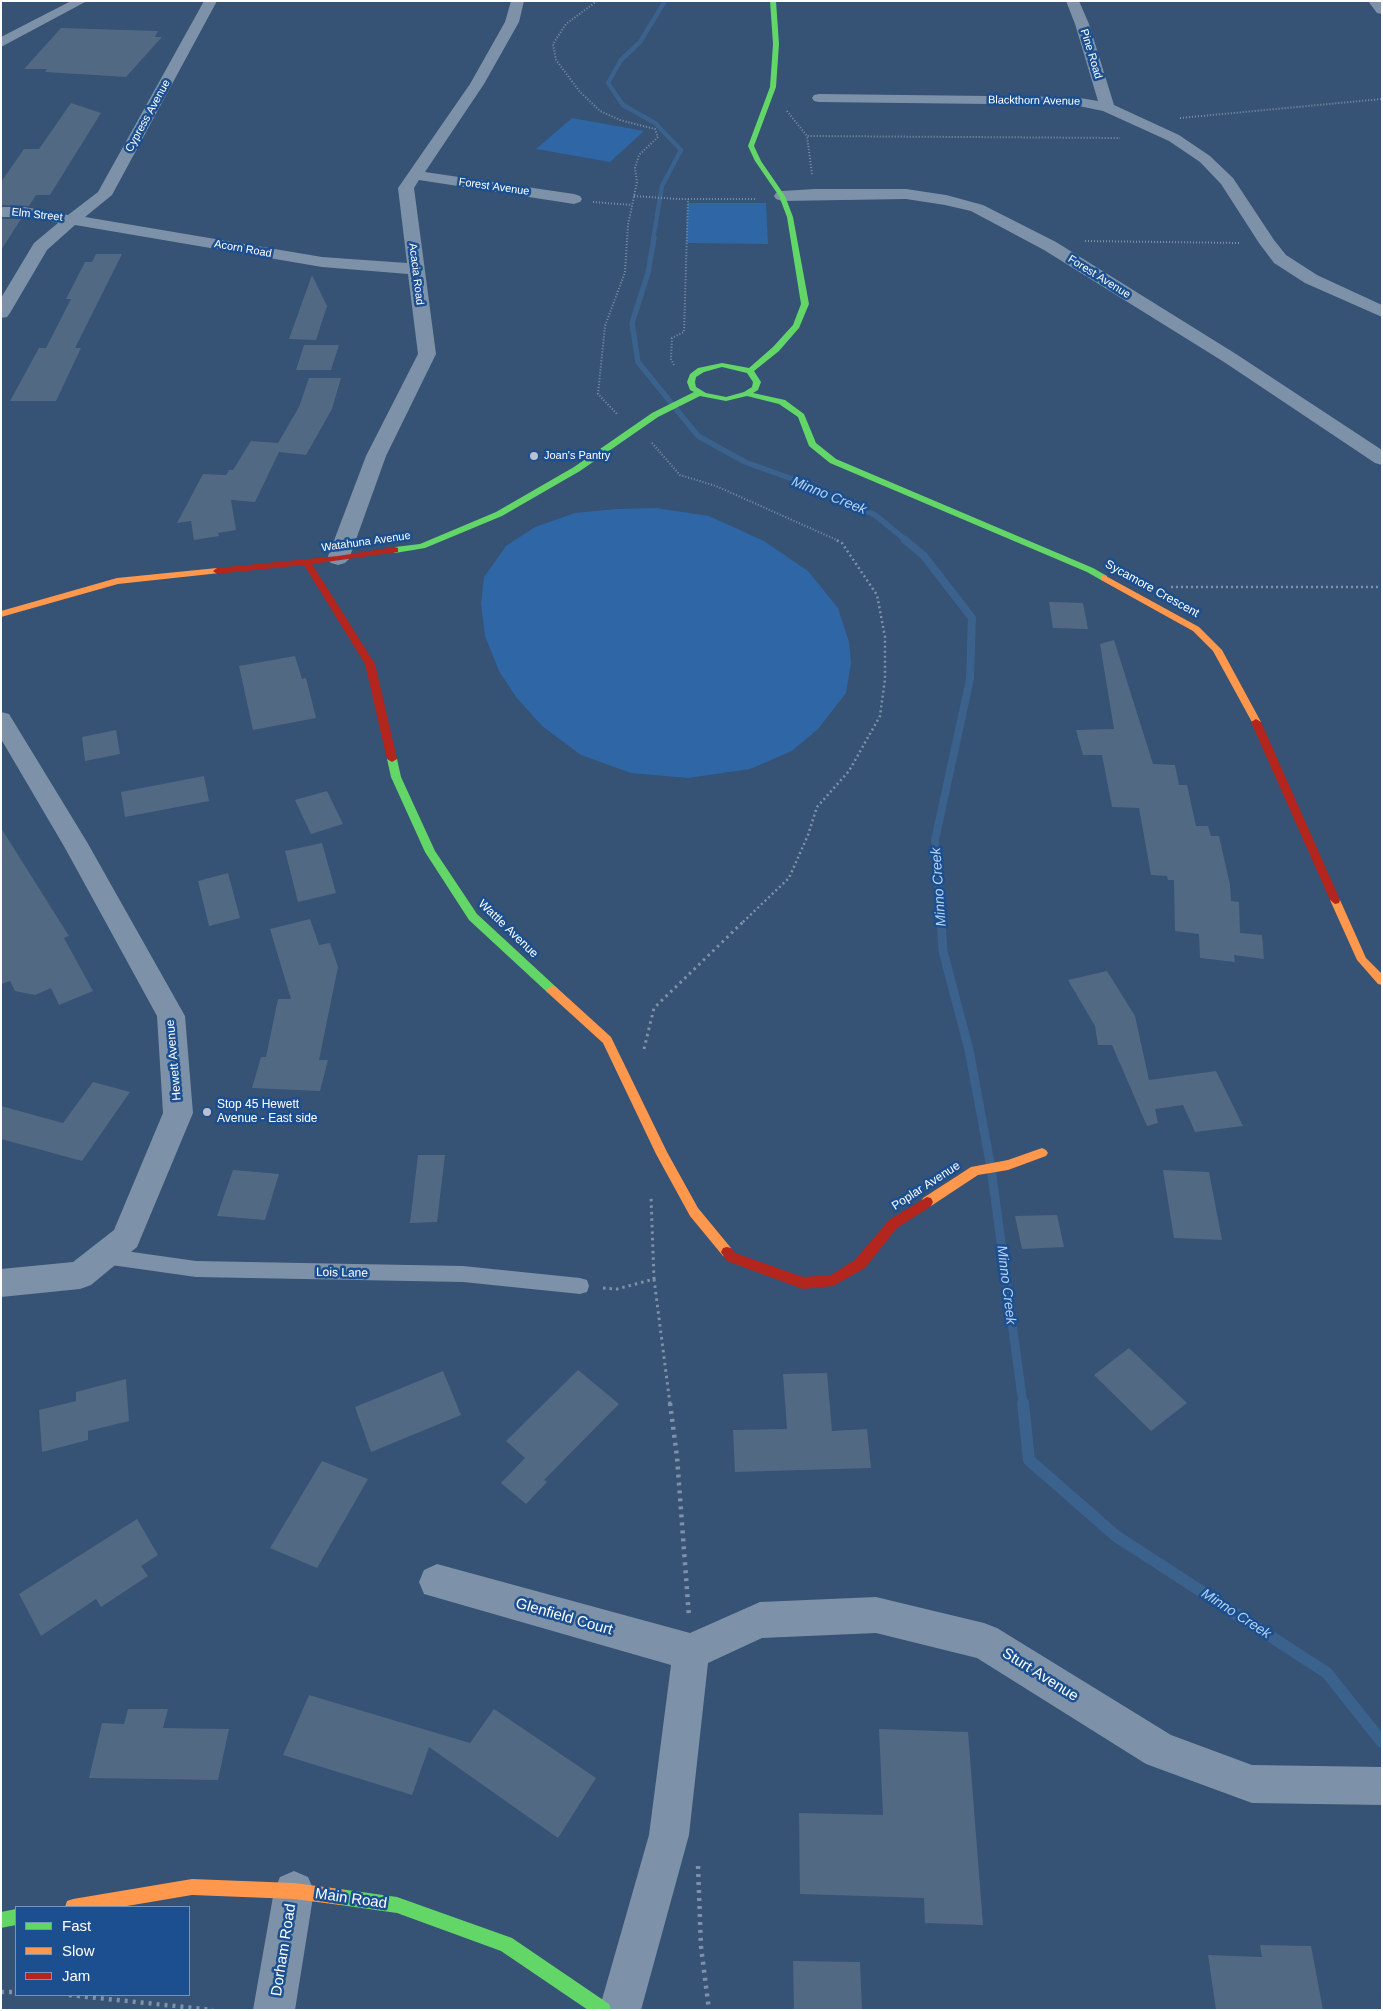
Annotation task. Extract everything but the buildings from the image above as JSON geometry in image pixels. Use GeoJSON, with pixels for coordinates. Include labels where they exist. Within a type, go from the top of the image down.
{"type":"FeatureCollection","features":[{"type":"Feature","properties":{"kind":"street","name":"Cypress Avenue"},"geometry":{"type":"LineString","coordinates":[[1,313],[40,247],[52,234],[104,195],[211,1]]}},
{"type":"Feature","properties":{"kind":"street","name":"Acacia Road"},"geometry":{"type":"LineString","coordinates":[[338,559],[376,456],[427,354],[406,188],[477,84],[512,22],[518,1]]}},
{"type":"Feature","properties":{"kind":"street"},"geometry":{"type":"LineString","coordinates":[[750,371],[776,349],[796,326],[805,304],[790,217],[782,196],[750,146],[773,87],[776,44],[773,1]]}},
{"type":"Feature","properties":{"kind":"street","name":"Pine Road"},"geometry":{"type":"LineString","coordinates":[[1072,1],[1082,24],[1107,107]]}},
{"type":"Feature","properties":{"kind":"street"},"geometry":{"type":"LineString","coordinates":[[1374,1],[1382,10]]}},
{"type":"Feature","properties":{"kind":"street"},"geometry":{"type":"LineString","coordinates":[[1,43],[71,3]]}},
{"type":"Feature","properties":{"kind":"street","name":"Blackthorn Avenue"},"geometry":{"type":"LineString","coordinates":[[819,98],[1074,100],[1107,107],[1174,138],[1205,160],[1227,181],[1267,243],[1280,259],[1311,279],[1382,312]]}},
{"type":"Feature","properties":{"kind":"street","name":"Forest Avenue"},"geometry":{"type":"LineString","coordinates":[[414,175],[574,199]]}},
{"type":"Feature","properties":{"kind":"street","name":"Forest Avenue"},"geometry":{"type":"LineString","coordinates":[[782,196],[906,194],[946,200],[977,208],[1046,244],[1230,358],[1382,460]]}},
{"type":"Feature","properties":{"kind":"street","name":"Elm Street"},"geometry":{"type":"LineString","coordinates":[[1,212],[24,212],[72,220]]}},
{"type":"Feature","properties":{"kind":"street","name":"Acorn Road"},"geometry":{"type":"LineString","coordinates":[[72,220],[322,262],[415,269]]}},
{"type":"Feature","properties":{"kind":"street"},"geometry":{"type":"LineString","coordinates":[[722,365],[750,371],[755,376],[757,382],[755,388],[747,394],[726,399],[714,398],[699,393],[693,388],[691,382],[693,376],[701,370],[722,365]]}},
{"type":"Feature","properties":{"kind":"street","name":"Watahuna Avenue"},"geometry":{"type":"LineString","coordinates":[[2,615],[117,582],[307,563],[422,546],[499,514],[577,470],[632,430],[663,411],[699,393]]}},
{"type":"Feature","properties":{"kind":"street","name":"Sycamore Crescent"},"geometry":{"type":"LineString","coordinates":[[747,394],[782,402],[789,406],[801,416],[812,444],[833,461],[1090,570],[1196,629],[1217,650],[1262,734],[1362,960],[1382,981]]}},
{"type":"Feature","properties":{"kind":"street","name":"Wattle Avenue"},"geometry":{"type":"LineString","coordinates":[[307,563],[370,664],[396,776],[430,852],[473,916],[607,1040],[662,1154],[694,1212],[731,1257]]}},
{"type":"Feature","properties":{"kind":"street","name":"Hewett Avenue"},"geometry":{"type":"LineString","coordinates":[[1,719],[78,848],[171,1016],[178,1113],[126,1238],[80,1275],[1,1283]]}},
{"type":"Feature","properties":{"kind":"street","name":"Poplar Avenue"},"geometry":{"type":"LineString","coordinates":[[731,1257],[803,1283],[833,1280],[860,1264],[893,1224],[975,1171],[1008,1165],[1042,1153]]}},
{"type":"Feature","properties":{"kind":"street","name":"Glenfield Court"},"geometry":{"type":"LineString","coordinates":[[437,1582],[691,1652]]}},
{"type":"Feature","properties":{"kind":"street","name":"Sturt Avenue"},"geometry":{"type":"LineString","coordinates":[[691,1652],[760,1620],[876,1614],[984,1641],[1160,1750],[1252,1784],[1382,1786]]}},
{"type":"Feature","properties":{"kind":"street"},"geometry":{"type":"LineString","coordinates":[[620,2010],[669,1835],[691,1652]]}},
{"type":"Feature","properties":{"kind":"street","name":"Main Road"},"geometry":{"type":"LineString","coordinates":[[80,1906],[192,1887],[294,1890],[396,1905],[506,1944],[603,2010]]}},
{"type":"Feature","properties":{"kind":"street","name":"Dorham Road"},"geometry":{"type":"LineString","coordinates":[[274,2010],[294,1890]]}},
{"type":"Feature","properties":{"kind":"street"},"geometry":{"type":"LineString","coordinates":[[1,1920],[15,1917]]}},
{"type":"Feature","properties":{"kind":"lane","name":"Lois Lane"},"geometry":{"type":"LineString","coordinates":[[104,1256],[196,1269],[463,1274],[580,1286]]}},
{"type":"Feature","properties":{"kind":"path"},"geometry":{"type":"LineString","coordinates":[[597,1],[566,24],[553,44],[556,60],[580,92],[600,111],[620,120],[655,129],[658,137],[640,155],[635,168],[637,182],[628,226],[625,272],[605,326],[598,394],[632,430],[649,440],[680,475],[716,486],[842,543],[878,595],[885,637],[886,679],[880,716],[849,771],[817,807],[808,836],[789,878],[654,1008],[632,1093]]}},
{"type":"Feature","properties":{"kind":"path"},"geometry":{"type":"LineString","coordinates":[[1139,121],[1382,99]]}},
{"type":"Feature","properties":{"kind":"path"},"geometry":{"type":"LineString","coordinates":[[815,194],[807,136],[1174,138]]}},
{"type":"Feature","properties":{"kind":"path"},"geometry":{"type":"LineString","coordinates":[[634,196],[688,199],[758,199],[782,196]]}},
{"type":"Feature","properties":{"kind":"path"},"geometry":{"type":"LineString","coordinates":[[574,199],[632,205]]}},
{"type":"Feature","properties":{"kind":"path"},"geometry":{"type":"LineString","coordinates":[[685,400],[679,372],[671,359],[672,338],[684,332],[688,199]]}},
{"type":"Feature","properties":{"kind":"path"},"geometry":{"type":"LineString","coordinates":[[1046,244],[1144,241],[1267,243]]}},
{"type":"Feature","properties":{"kind":"path"},"geometry":{"type":"LineString","coordinates":[[1122,587],[1382,587]]}},
{"type":"Feature","properties":{"kind":"path"},"geometry":{"type":"LineString","coordinates":[[651,1193],[654,1279],[677,1457],[691,1652]]}},
{"type":"Feature","properties":{"kind":"path"},"geometry":{"type":"LineString","coordinates":[[580,1286],[618,1289],[654,1279]]}},
{"type":"Feature","properties":{"kind":"path"},"geometry":{"type":"LineString","coordinates":[[1,1992],[15,1992]]}},
{"type":"Feature","properties":{"kind":"path"},"geometry":{"type":"LineString","coordinates":[[80,1996],[213,2010]]}},
{"type":"Feature","properties":{"kind":"shaded area"},"geometry":{"type":"Polygon","coordinates":[[[572,118],[644,131],[610,162],[536,149],[572,118]]]}},
{"type":"Feature","properties":{"kind":"shaded area"},"geometry":{"type":"Polygon","coordinates":[[[688,203],[766,203],[768,244],[686,243],[688,203]]]}},
{"type":"Feature","properties":{"kind":"shaded area"},"geometry":{"type":"Polygon","coordinates":[[[656,508],[709,516],[764,541],[808,571],[838,608],[849,642],[851,663],[846,693],[818,729],[792,751],[750,769],[688,778],[631,773],[581,755],[542,726],[516,697],[499,671],[485,636],[481,603],[484,577],[506,546],[535,527],[575,513],[656,508]]]}},
{"type":"Feature","properties":{"kind":"waterway","name":"Minno Creek"},"geometry":{"type":"LineString","coordinates":[[653,240],[662,186],[681,150],[655,123],[623,105],[608,83],[621,60],[640,42],[665,1]]}},
{"type":"Feature","properties":{"kind":"waterway","name":"Minno Creek"},"geometry":{"type":"LineString","coordinates":[[654,238],[648,273],[632,323],[638,362],[698,436],[745,462],[795,480],[875,515],[907,541]]}},
{"type":"Feature","properties":{"kind":"waterway","name":"Minno Creek"},"geometry":{"type":"LineString","coordinates":[[905,540],[924,556],[972,618],[970,679],[935,840],[941,922]]}},
{"type":"Feature","properties":{"kind":"waterway","name":"Minno Creek"},"geometry":{"type":"LineString","coordinates":[[941,921],[943,951],[969,1050],[991,1168],[1023,1404]]}},
{"type":"Feature","properties":{"kind":"waterway","name":"Minno Creek"},"geometry":{"type":"LineString","coordinates":[[1023,1403],[1029,1460],[1116,1536],[1327,1673],[1382,1742]]}},
{"type":"Feature","properties":{"kind":"traffic: fast"},"geometry":{"type":"LineString","coordinates":[[750,371],[776,349],[796,326],[805,304],[790,217],[782,196],[758,161],[751,146],[773,87],[776,44],[773,1]]}},
{"type":"Feature","properties":{"kind":"traffic: fast"},"geometry":{"type":"LineString","coordinates":[[722,365],[750,371],[757,382],[755,388],[747,394],[726,399],[704,395],[693,388],[691,382],[693,376],[701,370],[722,365]]}},
{"type":"Feature","properties":{"kind":"traffic: fast"},"geometry":{"type":"LineString","coordinates":[[395,550],[422,546],[499,514],[577,469],[655,415],[699,393]]}},
{"type":"Feature","properties":{"kind":"traffic: fast"},"geometry":{"type":"LineString","coordinates":[[747,394],[782,402],[801,416],[812,444],[833,461],[1090,570],[1104,578]]}},
{"type":"Feature","properties":{"kind":"traffic: fast"},"geometry":{"type":"LineString","coordinates":[[392,759],[396,777],[430,852],[473,917],[552,990]]}},
{"type":"Feature","properties":{"kind":"traffic: fast"},"geometry":{"type":"LineString","coordinates":[[340,1897],[397,1905],[506,1944],[603,2010]]}},
{"type":"Feature","properties":{"kind":"traffic: fast"},"geometry":{"type":"LineString","coordinates":[[1,1920],[15,1917]]}},
{"type":"Feature","properties":{"kind":"traffic: slow"},"geometry":{"type":"LineString","coordinates":[[1,614],[117,581],[217,571]]}},
{"type":"Feature","properties":{"kind":"traffic: slow"},"geometry":{"type":"LineString","coordinates":[[1104,578],[1196,629],[1217,650],[1256,722]]}},
{"type":"Feature","properties":{"kind":"traffic: slow"},"geometry":{"type":"LineString","coordinates":[[1335,900],[1362,960],[1382,981]]}},
{"type":"Feature","properties":{"kind":"traffic: slow"},"geometry":{"type":"LineString","coordinates":[[552,990],[607,1040],[662,1154],[694,1212],[727,1252]]}},
{"type":"Feature","properties":{"kind":"traffic: slow"},"geometry":{"type":"LineString","coordinates":[[927,1202],[975,1171],[1008,1165],[1042,1153]]}},
{"type":"Feature","properties":{"kind":"traffic: slow"},"geometry":{"type":"LineString","coordinates":[[79,1906],[192,1887],[294,1891],[340,1897]]}},
{"type":"Feature","properties":{"kind":"traffic: jam"},"geometry":{"type":"LineString","coordinates":[[217,571],[338,559],[395,550]]}},
{"type":"Feature","properties":{"kind":"traffic: jam"},"geometry":{"type":"LineString","coordinates":[[307,563],[370,664],[392,759]]}},
{"type":"Feature","properties":{"kind":"traffic: jam"},"geometry":{"type":"LineString","coordinates":[[1256,722],[1335,900]]}},
{"type":"Feature","properties":{"kind":"traffic: jam"},"geometry":{"type":"LineString","coordinates":[[727,1252],[731,1257],[803,1283],[833,1280],[860,1264],[893,1224],[927,1202]]}},
{"type":"Feature","properties":{"kind":"place","name":"Joan's Pantry"},"geometry":{"type":"Point","coordinates":[534,456]}},
{"type":"Feature","properties":{"kind":"place","name":"Stop 45 Hewett Avenue - East side"},"geometry":{"type":"Point","coordinates":[207,1112]}}]}
